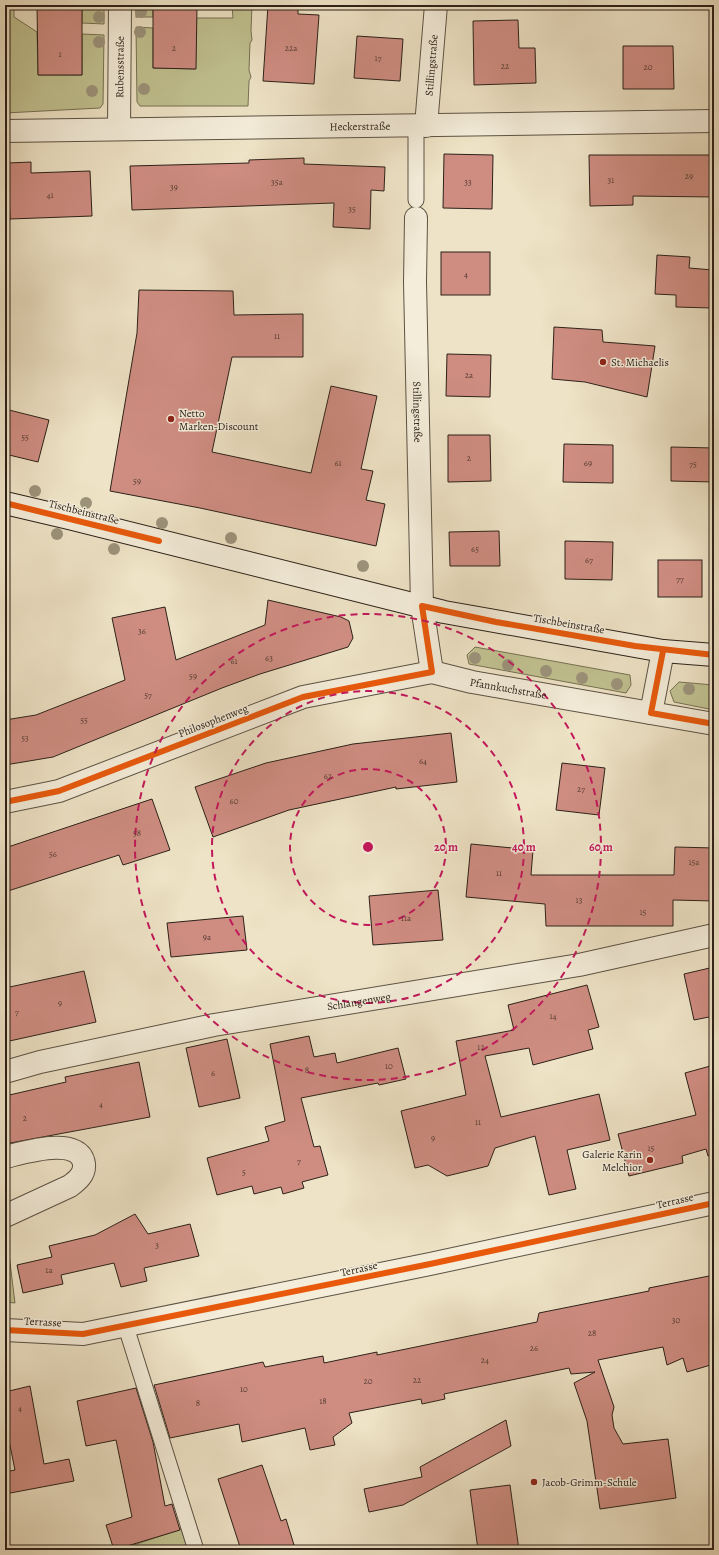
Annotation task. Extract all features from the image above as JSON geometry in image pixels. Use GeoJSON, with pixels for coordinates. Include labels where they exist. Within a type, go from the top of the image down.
{"type":"FeatureCollection","features":[{"type":"Feature","properties":{"kind":"street","name":"Rubensstraße"},"geometry":{"type":"LineString","coordinates":[[119,128],[120,5]]}},
{"type":"Feature","properties":{"kind":"street","name":"Stillingstraße"},"geometry":{"type":"LineString","coordinates":[[421,126],[436,5]]}},
{"type":"Feature","properties":{"kind":"street","name":"Heckerstraße"},"geometry":{"type":"LineString","coordinates":[[5,131],[119,128],[421,126],[714,121]]}},
{"type":"Feature","properties":{"kind":"street","name":"Stillingstraße"},"geometry":{"type":"LineString","coordinates":[[416,209],[415,282],[422,606]]}},
{"type":"Feature","properties":{"kind":"street","name":"Tischbeinstraße"},"geometry":{"type":"LineString","coordinates":[[5,503],[422,606],[496,622],[663,651],[714,656]]}},
{"type":"Feature","properties":{"kind":"street"},"geometry":{"type":"LineString","coordinates":[[422,606],[432,672]]}},
{"type":"Feature","properties":{"kind":"street"},"geometry":{"type":"LineString","coordinates":[[651,714],[663,651]]}},
{"type":"Feature","properties":{"kind":"street","name":"Pfannkuchstraße"},"geometry":{"type":"LineString","coordinates":[[432,672],[472,682],[714,724]]}},
{"type":"Feature","properties":{"kind":"street","name":"Philosophenweg"},"geometry":{"type":"LineString","coordinates":[[5,802],[59,792],[303,697],[432,672]]}},
{"type":"Feature","properties":{"kind":"street","name":"Schlangenweg"},"geometry":{"type":"LineString","coordinates":[[5,1072],[40,1062],[214,1025],[578,966],[714,935]]}},
{"type":"Feature","properties":{"kind":"street"},"geometry":{"type":"LineString","coordinates":[[5,1157],[48,1149],[68,1148],[74,1150],[83,1159],[85,1169],[79,1179],[70,1186],[5,1216]]}},
{"type":"Feature","properties":{"kind":"street","name":"Terrasse"},"geometry":{"type":"LineString","coordinates":[[5,1330],[83,1334],[126,1327],[714,1203]]}},
{"type":"Feature","properties":{"kind":"lane","name":"Stillingstraße"},"geometry":{"type":"LineString","coordinates":[[416,209],[421,126]]}},
{"type":"Feature","properties":{"kind":"lane"},"geometry":{"type":"LineString","coordinates":[[126,1327],[196,1550]]}},
{"type":"Feature","properties":{"kind":"green space"},"geometry":{"type":"Polygon","coordinates":[[[5,5],[14,5],[14,17],[37,32],[38,75],[82,75],[82,34],[104,35],[103,104],[100,108],[5,113],[5,5]]]}},
{"type":"Feature","properties":{"kind":"green space"},"geometry":{"type":"Polygon","coordinates":[[[82,5],[104,5],[104,24],[82,23],[82,5]]]}},
{"type":"Feature","properties":{"kind":"green space"},"geometry":{"type":"Polygon","coordinates":[[[136,5],[153,5],[153,17],[136,17],[136,5]]]}},
{"type":"Feature","properties":{"kind":"green space"},"geometry":{"type":"Polygon","coordinates":[[[232,5],[252,5],[252,40],[250,43],[249,70],[251,77],[249,81],[248,106],[140,106],[137,102],[136,27],[153,28],[153,68],[195,69],[196,18],[233,18],[232,5]]]}},
{"type":"Feature","properties":{"kind":"green space"},"geometry":{"type":"Polygon","coordinates":[[[475,647],[630,675],[631,685],[626,693],[469,664],[467,655],[475,647]]]}},
{"type":"Feature","properties":{"kind":"green space"},"geometry":{"type":"Polygon","coordinates":[[[679,682],[714,685],[714,710],[674,702],[670,691],[679,682]]]}},
{"type":"Feature","properties":{"kind":"green space"},"geometry":{"type":"Polygon","coordinates":[[[6,1230],[15,1303],[5,1302],[6,1230]]]}},
{"type":"Feature","properties":{"kind":"green space"},"geometry":{"type":"Polygon","coordinates":[[[181,1529],[188,1550],[119,1550],[181,1529]]]}},
{"type":"Feature","properties":{"kind":"building"},"geometry":{"type":"Polygon","coordinates":[[[37,5],[82,5],[82,75],[38,75],[37,5]]]}},
{"type":"Feature","properties":{"kind":"building"},"geometry":{"type":"Polygon","coordinates":[[[153,5],[197,5],[196,69],[153,68],[153,5]]]}},
{"type":"Feature","properties":{"kind":"building"},"geometry":{"type":"Polygon","coordinates":[[[268,5],[298,5],[298,14],[319,15],[314,84],[263,81],[268,5]]]}},
{"type":"Feature","properties":{"kind":"building"},"geometry":{"type":"Polygon","coordinates":[[[518,20],[519,48],[535,48],[536,83],[474,85],[473,21],[518,20]]]}},
{"type":"Feature","properties":{"kind":"building"},"geometry":{"type":"Polygon","coordinates":[[[357,36],[403,39],[400,81],[354,78],[357,36]]]}},
{"type":"Feature","properties":{"kind":"building"},"geometry":{"type":"Polygon","coordinates":[[[623,46],[673,46],[674,89],[623,89],[623,46]]]}},
{"type":"Feature","properties":{"kind":"building"},"geometry":{"type":"Polygon","coordinates":[[[444,154],[493,155],[492,209],[443,208],[444,154]]]}},
{"type":"Feature","properties":{"kind":"building"},"geometry":{"type":"Polygon","coordinates":[[[589,155],[714,155],[714,197],[633,196],[633,205],[590,206],[589,155]]]}},
{"type":"Feature","properties":{"kind":"building"},"geometry":{"type":"Polygon","coordinates":[[[304,158],[304,164],[385,167],[384,191],[371,190],[370,229],[333,227],[334,203],[132,210],[130,166],[249,163],[249,160],[304,158]]]}},
{"type":"Feature","properties":{"kind":"building"},"geometry":{"type":"Polygon","coordinates":[[[31,162],[31,173],[90,171],[92,216],[10,219],[8,163],[31,162]]]}},
{"type":"Feature","properties":{"kind":"building"},"geometry":{"type":"Polygon","coordinates":[[[441,252],[490,252],[490,295],[441,295],[441,252]]]}},
{"type":"Feature","properties":{"kind":"building"},"geometry":{"type":"Polygon","coordinates":[[[657,255],[690,257],[689,268],[713,270],[711,308],[676,307],[676,295],[655,294],[657,255]]]}},
{"type":"Feature","properties":{"kind":"building"},"geometry":{"type":"Polygon","coordinates":[[[139,290],[233,291],[234,315],[303,314],[303,357],[232,357],[212,452],[311,473],[331,386],[377,396],[361,469],[373,471],[366,500],[385,504],[376,546],[200,508],[110,491],[137,333],[139,290]]]}},
{"type":"Feature","properties":{"kind":"building","name":"St. Michaelis"},"geometry":{"type":"Polygon","coordinates":[[[554,327],[602,330],[603,342],[655,346],[647,397],[585,382],[552,379],[554,327]]]}},
{"type":"Feature","properties":{"kind":"building"},"geometry":{"type":"Polygon","coordinates":[[[447,354],[491,355],[490,397],[446,396],[447,354]]]}},
{"type":"Feature","properties":{"kind":"building"},"geometry":{"type":"Polygon","coordinates":[[[5,409],[49,420],[38,462],[5,454],[5,409]]]}},
{"type":"Feature","properties":{"kind":"building"},"geometry":{"type":"Polygon","coordinates":[[[448,435],[490,435],[491,481],[448,482],[448,435]]]}},
{"type":"Feature","properties":{"kind":"building"},"geometry":{"type":"Polygon","coordinates":[[[564,444],[613,445],[613,483],[563,482],[564,444]]]}},
{"type":"Feature","properties":{"kind":"building"},"geometry":{"type":"Polygon","coordinates":[[[671,447],[714,448],[714,482],[671,481],[671,447]]]}},
{"type":"Feature","properties":{"kind":"building"},"geometry":{"type":"Polygon","coordinates":[[[499,531],[500,566],[450,566],[449,532],[499,531]]]}},
{"type":"Feature","properties":{"kind":"building"},"geometry":{"type":"Polygon","coordinates":[[[565,541],[613,542],[612,580],[565,579],[565,541]]]}},
{"type":"Feature","properties":{"kind":"building"},"geometry":{"type":"Polygon","coordinates":[[[658,560],[702,560],[702,597],[658,597],[658,560]]]}},
{"type":"Feature","properties":{"kind":"building"},"geometry":{"type":"Polygon","coordinates":[[[268,600],[341,617],[349,621],[353,638],[348,647],[260,674],[222,688],[53,757],[5,765],[5,720],[36,715],[125,680],[112,618],[165,607],[176,660],[265,625],[268,600]]]}},
{"type":"Feature","properties":{"kind":"building"},"geometry":{"type":"Polygon","coordinates":[[[451,733],[457,782],[396,789],[396,787],[289,810],[213,837],[195,787],[266,763],[353,744],[451,733]]]}},
{"type":"Feature","properties":{"kind":"building"},"geometry":{"type":"Polygon","coordinates":[[[562,763],[605,768],[599,815],[556,810],[562,763]]]}},
{"type":"Feature","properties":{"kind":"building"},"geometry":{"type":"Polygon","coordinates":[[[152,799],[170,850],[123,865],[119,855],[5,892],[5,848],[152,799]]]}},
{"type":"Feature","properties":{"kind":"building"},"geometry":{"type":"Polygon","coordinates":[[[471,844],[533,850],[531,875],[674,875],[675,847],[714,848],[714,901],[673,900],[673,926],[546,926],[545,904],[466,897],[471,844]]]}},
{"type":"Feature","properties":{"kind":"building"},"geometry":{"type":"Polygon","coordinates":[[[438,890],[443,940],[373,945],[369,896],[438,890]]]}},
{"type":"Feature","properties":{"kind":"building"},"geometry":{"type":"Polygon","coordinates":[[[243,916],[247,950],[171,957],[167,923],[243,916]]]}},
{"type":"Feature","properties":{"kind":"building"},"geometry":{"type":"Polygon","coordinates":[[[714,967],[714,1016],[694,1020],[684,974],[714,967]]]}},
{"type":"Feature","properties":{"kind":"building"},"geometry":{"type":"Polygon","coordinates":[[[84,971],[96,1022],[5,1042],[5,988],[84,971]]]}},
{"type":"Feature","properties":{"kind":"building"},"geometry":{"type":"Polygon","coordinates":[[[587,985],[599,1027],[588,1030],[593,1049],[533,1065],[529,1048],[485,1056],[501,1117],[599,1094],[610,1140],[567,1150],[576,1189],[549,1195],[535,1136],[495,1148],[488,1166],[447,1176],[428,1165],[415,1168],[401,1111],[466,1095],[456,1041],[514,1030],[508,1005],[587,985]]]}},
{"type":"Feature","properties":{"kind":"building"},"geometry":{"type":"Polygon","coordinates":[[[309,1036],[314,1057],[335,1053],[337,1063],[398,1048],[406,1079],[301,1098],[314,1147],[320,1146],[328,1175],[302,1182],[304,1188],[283,1194],[281,1187],[254,1194],[252,1186],[217,1195],[207,1158],[269,1141],[265,1127],[285,1121],[270,1044],[309,1036]]]}},
{"type":"Feature","properties":{"kind":"building"},"geometry":{"type":"Polygon","coordinates":[[[227,1039],[240,1098],[199,1107],[186,1048],[227,1039]]]}},
{"type":"Feature","properties":{"kind":"building"},"geometry":{"type":"Polygon","coordinates":[[[139,1062],[150,1117],[5,1144],[5,1096],[66,1082],[65,1077],[139,1062]]]}},
{"type":"Feature","properties":{"kind":"building"},"geometry":{"type":"Polygon","coordinates":[[[714,1065],[714,1155],[708,1156],[706,1149],[682,1156],[683,1163],[629,1176],[618,1134],[696,1115],[685,1073],[714,1065]]]}},
{"type":"Feature","properties":{"kind":"building"},"geometry":{"type":"Polygon","coordinates":[[[135,1214],[148,1234],[190,1224],[199,1256],[144,1268],[147,1281],[121,1287],[114,1263],[61,1275],[63,1284],[23,1293],[17,1265],[52,1257],[49,1246],[95,1235],[135,1214]]]}},
{"type":"Feature","properties":{"kind":"building"},"geometry":{"type":"Polygon","coordinates":[[[714,1275],[714,1364],[687,1372],[683,1358],[667,1365],[663,1347],[598,1360],[614,1407],[612,1415],[614,1428],[623,1444],[668,1439],[676,1498],[600,1509],[587,1421],[574,1383],[595,1372],[571,1374],[569,1368],[444,1394],[445,1399],[422,1404],[421,1399],[349,1413],[352,1423],[333,1437],[335,1445],[310,1450],[305,1428],[242,1442],[239,1424],[170,1438],[154,1385],[263,1362],[265,1367],[323,1356],[324,1363],[377,1352],[377,1355],[537,1322],[539,1313],[649,1291],[649,1288],[714,1275]]]}},
{"type":"Feature","properties":{"kind":"building"},"geometry":{"type":"Polygon","coordinates":[[[30,1386],[44,1464],[69,1459],[74,1481],[5,1494],[5,1472],[15,1470],[5,1421],[5,1392],[30,1386]]]}},
{"type":"Feature","properties":{"kind":"building"},"geometry":{"type":"Polygon","coordinates":[[[136,1388],[153,1442],[165,1506],[172,1504],[180,1530],[114,1550],[106,1525],[132,1517],[116,1440],[86,1446],[77,1401],[136,1388]]]}},
{"type":"Feature","properties":{"kind":"building"},"geometry":{"type":"Polygon","coordinates":[[[506,1420],[511,1446],[403,1505],[369,1512],[364,1489],[422,1477],[420,1467],[506,1420]]]}},
{"type":"Feature","properties":{"kind":"building"},"geometry":{"type":"Polygon","coordinates":[[[262,1465],[281,1521],[286,1519],[294,1545],[280,1550],[241,1550],[218,1479],[262,1465]]]}},
{"type":"Feature","properties":{"kind":"building"},"geometry":{"type":"Polygon","coordinates":[[[510,1485],[519,1550],[478,1550],[470,1490],[510,1485]]]}},
{"type":"Feature","properties":{"kind":"cycle path"},"geometry":{"type":"LineString","coordinates":[[5,503],[159,541]]}},
{"type":"Feature","properties":{"kind":"cycle path"},"geometry":{"type":"LineString","coordinates":[[5,802],[59,791],[303,697],[432,672],[422,606],[496,622],[635,646],[714,655]]}},
{"type":"Feature","properties":{"kind":"cycle path"},"geometry":{"type":"LineString","coordinates":[[663,651],[651,713],[714,724]]}},
{"type":"Feature","properties":{"kind":"cycle path"},"geometry":{"type":"LineString","coordinates":[[5,1330],[83,1334],[430,1264],[714,1203]]}},
{"type":"Feature","properties":{"kind":"place","name":"St. Michaelis"},"geometry":{"type":"Point","coordinates":[603,362]}},
{"type":"Feature","properties":{"kind":"place","name":"Netto Marken-Discount"},"geometry":{"type":"Point","coordinates":[171,419]}},
{"type":"Feature","properties":{"kind":"place","name":"Galerie Karin Melchior"},"geometry":{"type":"Point","coordinates":[650,1160]}},
{"type":"Feature","properties":{"kind":"place","name":"Jacob-Grimm-Schule"},"geometry":{"type":"Point","coordinates":[534,1482]}}]}
